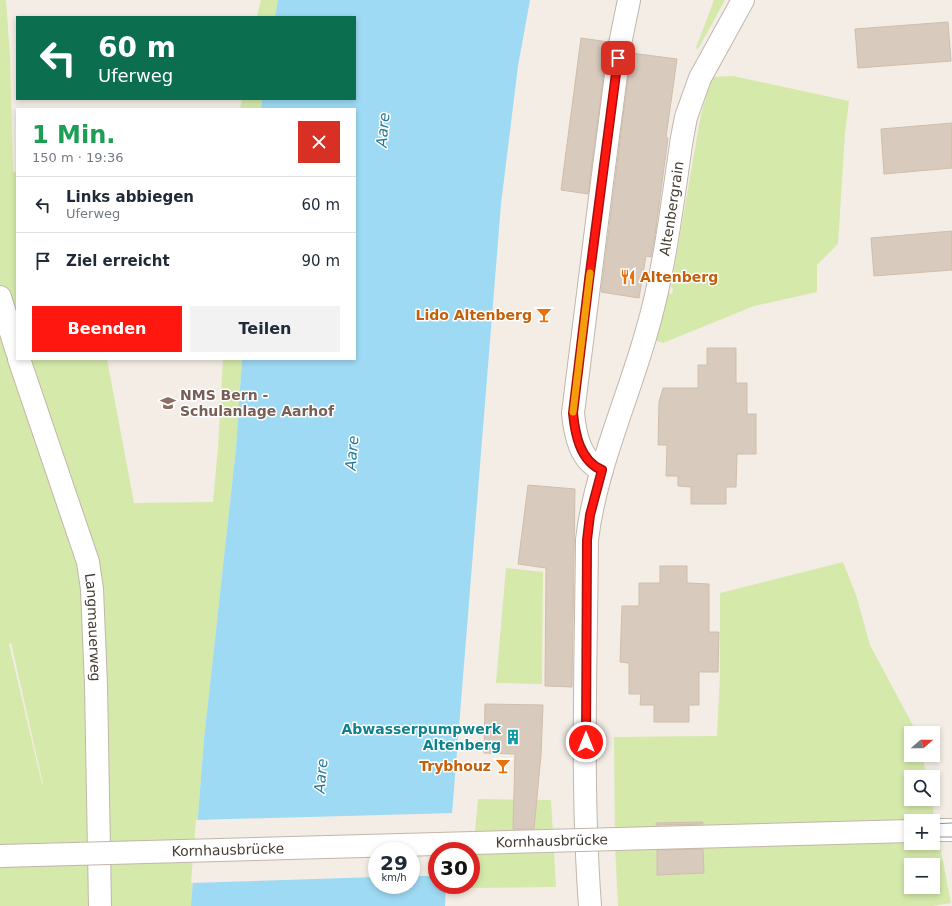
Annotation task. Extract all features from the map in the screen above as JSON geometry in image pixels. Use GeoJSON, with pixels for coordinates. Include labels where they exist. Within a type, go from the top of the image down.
{"type":"FeatureCollection","features":[{"type":"Feature","properties":{"kind":"street"},"geometry":{"type":"LineString","coordinates":[[602,470],[595,467],[584,455],[575,433],[573,413],[620,44],[629,0]]}},
{"type":"Feature","properties":{"kind":"street","name":"Altenbergrain"},"geometry":{"type":"LineString","coordinates":[[590,906],[586,848],[585,696],[587,540],[590,515],[602,470],[646,335],[659,287],[686,117],[700,78],[743,0]]}},
{"type":"Feature","properties":{"kind":"street"},"geometry":{"type":"LineString","coordinates":[[0,297],[16,349]]}},
{"type":"Feature","properties":{"kind":"street","name":"Langmauerweg"},"geometry":{"type":"LineString","coordinates":[[19,360],[88,562],[92,589],[96,685],[100,906]]}},
{"type":"Feature","properties":{"kind":"street"},"geometry":{"type":"LineString","coordinates":[[940,830],[952,830]]}},
{"type":"Feature","properties":{"kind":"street","name":"Kornhausbrücke"},"geometry":{"type":"LineString","coordinates":[[0,856],[904,831]]}},
{"type":"Feature","properties":{"kind":"green space"},"geometry":{"type":"Polygon","coordinates":[[[0,0],[6,0],[10,56],[13,171],[16,172],[16,360],[107,360],[134,503],[213,502],[218,448],[223,360],[242,360],[236,448],[204,739],[191,906],[0,906],[0,0]],[[11,643],[9,644],[43,784],[11,643]]]}},
{"type":"Feature","properties":{"kind":"green space"},"geometry":{"type":"Polygon","coordinates":[[[261,0],[278,0],[275,16],[257,16],[261,0]]]}},
{"type":"Feature","properties":{"kind":"green space"},"geometry":{"type":"Polygon","coordinates":[[[714,0],[725,0],[698,49],[696,48],[714,0]]]}},
{"type":"Feature","properties":{"kind":"green space"},"geometry":{"type":"Polygon","coordinates":[[[733,76],[849,101],[845,133],[838,244],[817,265],[817,292],[754,306],[663,343],[654,340],[668,293],[672,294],[673,289],[671,287],[701,114],[712,77],[733,76]]]}},
{"type":"Feature","properties":{"kind":"green space"},"geometry":{"type":"Polygon","coordinates":[[[242,100],[262,100],[261,108],[240,108],[242,100]]]}},
{"type":"Feature","properties":{"kind":"green space"},"geometry":{"type":"Polygon","coordinates":[[[843,562],[856,595],[870,645],[913,726],[904,726],[904,762],[924,762],[925,770],[904,770],[904,806],[932,806],[934,814],[904,814],[904,850],[940,850],[940,846],[951,903],[932,906],[618,906],[615,846],[614,737],[717,736],[720,673],[720,593],[843,562]]]}},
{"type":"Feature","properties":{"kind":"green space"},"geometry":{"type":"Polygon","coordinates":[[[506,568],[543,572],[542,684],[496,683],[506,568]]]}},
{"type":"Feature","properties":{"kind":"green space"},"geometry":{"type":"Polygon","coordinates":[[[478,799],[551,800],[556,887],[480,888],[480,842],[474,842],[478,799]]]}},
{"type":"Feature","properties":{"kind":"water","name":"Aare"},"geometry":{"type":"Polygon","coordinates":[[[278,0],[530,0],[518,66],[501,204],[450,842],[428,842],[428,894],[446,894],[445,906],[191,906],[204,739],[236,448],[242,360],[356,360],[356,108],[261,108],[262,100],[356,100],[356,16],[275,16],[278,0]]]}},
{"type":"Feature","properties":{"kind":"pier"},"geometry":{"type":"Polygon","coordinates":[[[454,813],[452,842],[428,842],[428,876],[420,876],[420,842],[368,842],[368,877],[191,883],[196,820],[454,813]]]}},
{"type":"Feature","properties":{"kind":"building"},"geometry":{"type":"Polygon","coordinates":[[[948,22],[951,61],[858,68],[855,29],[948,22]]]}},
{"type":"Feature","properties":{"kind":"building"},"geometry":{"type":"Polygon","coordinates":[[[581,38],[608,42],[588,194],[561,190],[581,38]]]}},
{"type":"Feature","properties":{"kind":"building"},"geometry":{"type":"Polygon","coordinates":[[[631,53],[677,59],[666,137],[668,138],[655,235],[651,257],[646,256],[639,298],[601,292],[631,53]]]}},
{"type":"Feature","properties":{"kind":"building"},"geometry":{"type":"Polygon","coordinates":[[[952,123],[952,168],[884,174],[881,129],[952,123]]]}},
{"type":"Feature","properties":{"kind":"building"},"geometry":{"type":"Polygon","coordinates":[[[952,231],[952,270],[874,276],[871,238],[952,231]]]}},
{"type":"Feature","properties":{"kind":"building"},"geometry":{"type":"Polygon","coordinates":[[[707,348],[736,348],[736,383],[747,383],[747,414],[756,414],[756,454],[737,454],[736,487],[726,487],[726,504],[691,504],[691,487],[678,486],[678,476],[666,476],[667,445],[658,445],[659,402],[663,388],[698,388],[698,365],[707,365],[707,348]]]}},
{"type":"Feature","properties":{"kind":"building"},"geometry":{"type":"Polygon","coordinates":[[[528,485],[575,489],[572,687],[545,686],[546,568],[518,564],[528,485]]]}},
{"type":"Feature","properties":{"kind":"building"},"geometry":{"type":"Polygon","coordinates":[[[660,566],[687,566],[687,583],[709,584],[709,632],[719,632],[718,672],[699,672],[699,705],[689,705],[689,722],[654,722],[654,705],[640,705],[641,694],[629,694],[629,663],[620,662],[622,606],[639,606],[639,583],[660,583],[660,566]]]}},
{"type":"Feature","properties":{"kind":"building"},"geometry":{"type":"Polygon","coordinates":[[[485,704],[543,705],[541,755],[534,829],[513,829],[515,754],[484,753],[485,704]]]}},
{"type":"Feature","properties":{"kind":"building"},"geometry":{"type":"Polygon","coordinates":[[[703,822],[703,824],[656,825],[656,823],[703,822]]]}},
{"type":"Feature","properties":{"kind":"building"},"geometry":{"type":"Polygon","coordinates":[[[703,849],[704,873],[657,875],[657,850],[703,849]]]}},
{"type":"Feature","properties":{"kind":"tram line"},"geometry":{"type":"LineString","coordinates":[[940,824],[952,823]]}},
{"type":"Feature","properties":{"kind":"tram line"},"geometry":{"type":"LineString","coordinates":[[0,850],[904,824]]}},
{"type":"Feature","properties":{"kind":"tram line"},"geometry":{"type":"LineString","coordinates":[[940,837],[952,837]]}},
{"type":"Feature","properties":{"kind":"tram line"},"geometry":{"type":"LineString","coordinates":[[480,850],[904,838]]}},
{"type":"Feature","properties":{"kind":"tram line"},"geometry":{"type":"LineString","coordinates":[[420,852],[428,851]]}},
{"type":"Feature","properties":{"kind":"tram line"},"geometry":{"type":"LineString","coordinates":[[0,863],[368,853]]}},
{"type":"Feature","properties":{"kind":"slow traffic"},"geometry":{"type":"LineString","coordinates":[[573,412],[590,273]]}},
{"type":"Feature","properties":{"kind":"place","name":"Altenberg"},"geometry":{"type":"Point","coordinates":[628,277]}},
{"type":"Feature","properties":{"kind":"place","name":"Lido Altenberg"},"geometry":{"type":"Point","coordinates":[544,315]}},
{"type":"Feature","properties":{"kind":"place","name":"NMS Bern - Schulanlage Aarhof"},"geometry":{"type":"Point","coordinates":[168,403]}},
{"type":"Feature","properties":{"kind":"place","name":"Abwasserpumpwerk Altenberg"},"geometry":{"type":"Point","coordinates":[513,737]}},
{"type":"Feature","properties":{"kind":"place","name":"Trybhouz"},"geometry":{"type":"Point","coordinates":[503,766]}},
{"type":"Feature","properties":{"kind":"route"},"geometry":{"type":"LineString","coordinates":[[586,742],[585,696],[587,540],[590,515],[602,470],[595,467],[584,455],[575,433],[573,413],[618,58]]}}]}
